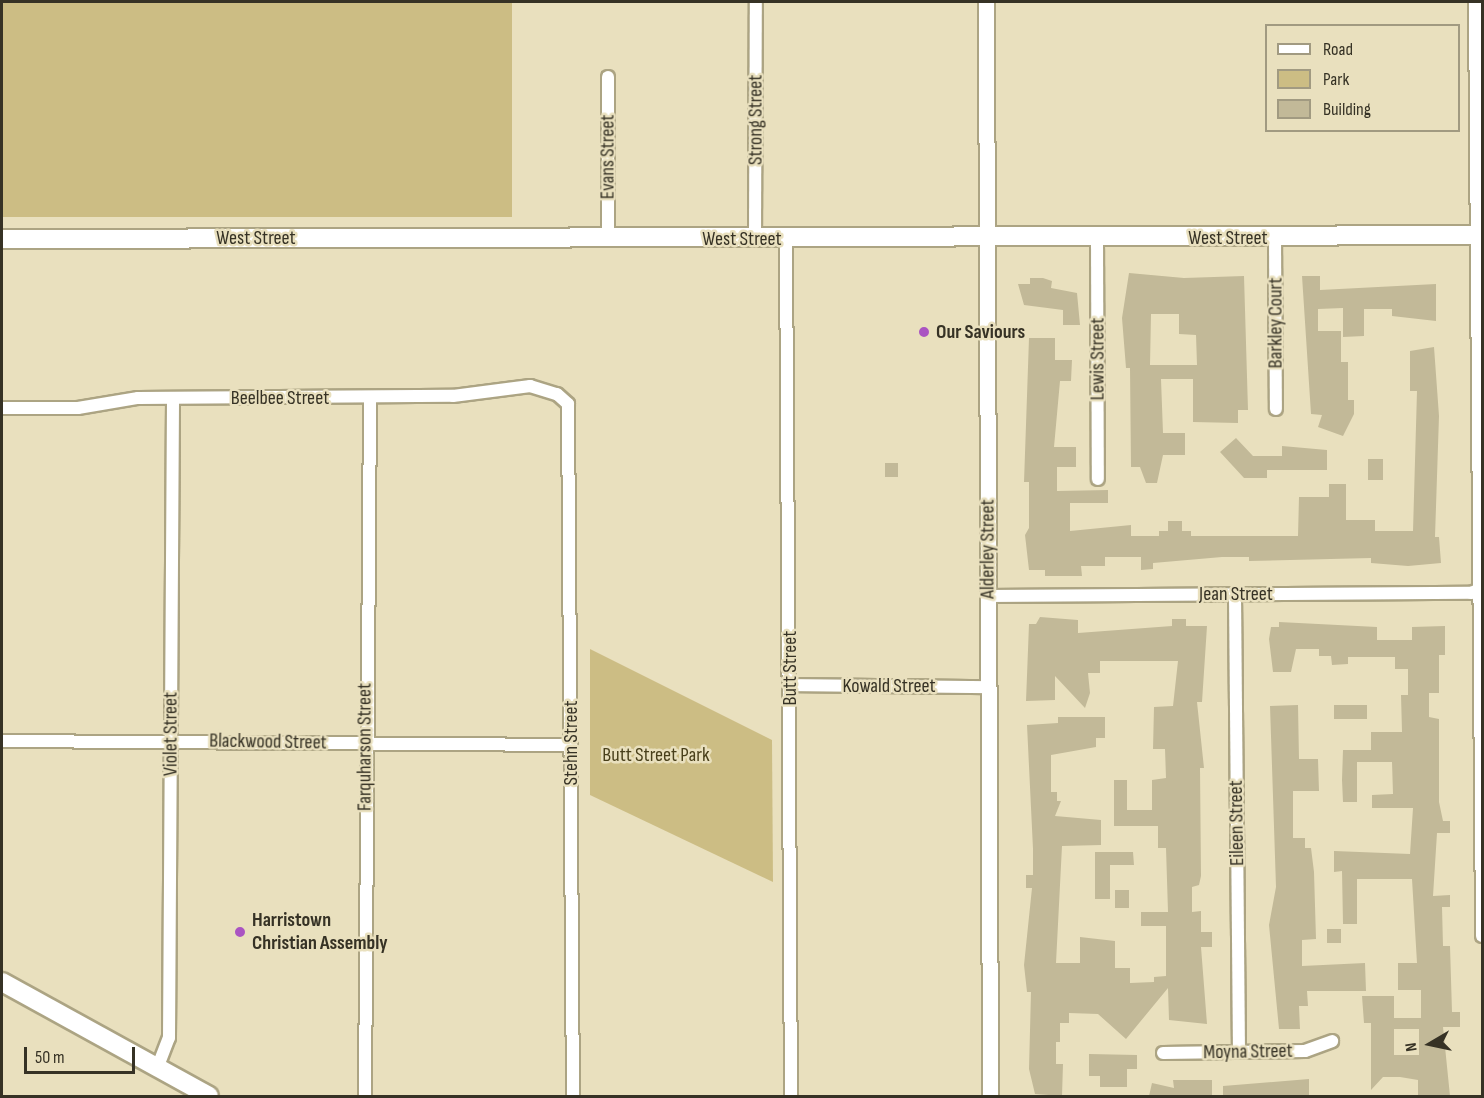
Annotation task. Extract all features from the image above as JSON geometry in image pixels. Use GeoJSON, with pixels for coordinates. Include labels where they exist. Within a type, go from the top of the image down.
{"type":"FeatureCollection","features":[{"type":"Feature","properties":{"kind":"main road","name":"West Street"},"geometry":{"type":"LineString","coordinates":[[2,239],[1097,239],[1479,235]]}},
{"type":"Feature","properties":{"kind":"main road"},"geometry":{"type":"LineString","coordinates":[[2,982],[209,1096]]}},
{"type":"Feature","properties":{"kind":"street","name":"Strong Street"},"geometry":{"type":"LineString","coordinates":[[755,238],[756,2]]}},
{"type":"Feature","properties":{"kind":"street","name":"Alderley Street"},"geometry":{"type":"LineString","coordinates":[[986,2],[990,1096]]}},
{"type":"Feature","properties":{"kind":"street"},"geometry":{"type":"LineString","coordinates":[[1475,2],[1479,235],[1482,936]]}},
{"type":"Feature","properties":{"kind":"street","name":"Evans Street"},"geometry":{"type":"LineString","coordinates":[[608,77],[608,238]]}},
{"type":"Feature","properties":{"kind":"street","name":"Barkley Court"},"geometry":{"type":"LineString","coordinates":[[1275,237],[1276,409]]}},
{"type":"Feature","properties":{"kind":"street","name":"Butt Street"},"geometry":{"type":"LineString","coordinates":[[786,239],[791,1096]]}},
{"type":"Feature","properties":{"kind":"street","name":"Lewis Street"},"geometry":{"type":"LineString","coordinates":[[1097,239],[1098,479]]}},
{"type":"Feature","properties":{"kind":"street","name":"Beelbee Street"},"geometry":{"type":"LineString","coordinates":[[2,408],[78,408],[138,398],[453,396],[530,386],[557,394]]}},
{"type":"Feature","properties":{"kind":"street","name":"Stehn Street"},"geometry":{"type":"LineString","coordinates":[[557,394],[568,404],[571,417],[573,1096]]}},
{"type":"Feature","properties":{"kind":"street","name":"Violet Street"},"geometry":{"type":"LineString","coordinates":[[158,1066],[169,1038],[173,398]]}},
{"type":"Feature","properties":{"kind":"street","name":"Farquharson Street"},"geometry":{"type":"LineString","coordinates":[[365,1096],[364,743],[370,398]]}},
{"type":"Feature","properties":{"kind":"street","name":"Jean Street"},"geometry":{"type":"LineString","coordinates":[[988,596],[1480,589]]}},
{"type":"Feature","properties":{"kind":"street","name":"Eileen Street"},"geometry":{"type":"LineString","coordinates":[[1235,594],[1239,1052]]}},
{"type":"Feature","properties":{"kind":"street","name":"Kowald Street"},"geometry":{"type":"LineString","coordinates":[[790,685],[988,687]]}},
{"type":"Feature","properties":{"kind":"street","name":"Blackwood Street"},"geometry":{"type":"LineString","coordinates":[[2,741],[571,745]]}},
{"type":"Feature","properties":{"kind":"street","name":"Moyna Street"},"geometry":{"type":"LineString","coordinates":[[1163,1053],[1305,1051],[1332,1041]]}},
{"type":"Feature","properties":{"kind":"green space"},"geometry":{"type":"Polygon","coordinates":[[[2,2],[512,2],[512,217],[2,217],[2,2]]]}},
{"type":"Feature","properties":{"kind":"green space","name":"Butt Street Park"},"geometry":{"type":"Polygon","coordinates":[[[590,649],[772,740],[773,882],[590,795],[590,649]]]}},
{"type":"Feature","properties":{"kind":"building"},"geometry":{"type":"Polygon","coordinates":[[[1129,273],[1184,278],[1244,276],[1248,410],[1238,410],[1238,423],[1193,422],[1193,379],[1161,379],[1163,433],[1185,433],[1185,455],[1163,455],[1157,483],[1146,483],[1140,467],[1131,467],[1130,368],[1126,368],[1122,318],[1129,273]],[[1151,314],[1150,365],[1197,365],[1196,335],[1179,334],[1179,314],[1151,314]]]}},
{"type":"Feature","properties":{"kind":"building"},"geometry":{"type":"Polygon","coordinates":[[[1302,276],[1320,276],[1320,290],[1436,284],[1436,321],[1392,316],[1392,309],[1364,309],[1364,336],[1343,337],[1343,308],[1318,309],[1318,331],[1341,331],[1341,362],[1348,362],[1348,400],[1354,400],[1354,414],[1343,436],[1318,427],[1322,415],[1311,414],[1302,276]]]}},
{"type":"Feature","properties":{"kind":"building"},"geometry":{"type":"Polygon","coordinates":[[[1030,278],[1043,278],[1052,281],[1051,288],[1077,293],[1080,325],[1063,325],[1063,310],[1024,305],[1018,284],[1030,284],[1030,278]]]}},
{"type":"Feature","properties":{"kind":"building"},"geometry":{"type":"Polygon","coordinates":[[[1029,338],[1055,338],[1055,360],[1072,360],[1071,381],[1060,381],[1054,447],[1076,447],[1076,467],[1057,467],[1057,491],[1108,490],[1108,503],[1070,503],[1070,531],[1131,525],[1131,536],[1159,536],[1159,531],[1168,531],[1168,521],[1182,521],[1182,531],[1191,531],[1191,536],[1298,536],[1299,497],[1329,497],[1329,484],[1346,484],[1346,520],[1375,520],[1375,531],[1413,531],[1417,391],[1410,391],[1410,351],[1434,347],[1439,416],[1435,537],[1439,537],[1441,563],[1408,566],[1371,563],[1371,558],[1249,561],[1249,557],[1222,557],[1153,563],[1153,569],[1141,570],[1141,557],[1105,557],[1105,566],[1081,566],[1082,576],[1045,576],[1045,570],[1029,570],[1025,535],[1029,528],[1029,482],[1024,482],[1029,338]]]}},
{"type":"Feature","properties":{"kind":"building"},"geometry":{"type":"Polygon","coordinates":[[[1236,438],[1253,456],[1282,456],[1282,446],[1327,450],[1327,470],[1267,470],[1267,478],[1244,478],[1220,452],[1236,438]]]}},
{"type":"Feature","properties":{"kind":"building"},"geometry":{"type":"Polygon","coordinates":[[[1368,459],[1383,459],[1383,480],[1368,480],[1368,459]]]}},
{"type":"Feature","properties":{"kind":"building"},"geometry":{"type":"Polygon","coordinates":[[[885,463],[898,463],[898,477],[885,477],[885,463]]]}},
{"type":"Feature","properties":{"kind":"building"},"geometry":{"type":"Polygon","coordinates":[[[1040,617],[1078,620],[1078,633],[1172,626],[1172,619],[1186,619],[1186,626],[1207,626],[1202,702],[1197,702],[1204,768],[1200,768],[1201,876],[1199,885],[1192,887],[1192,912],[1201,911],[1201,932],[1212,932],[1212,947],[1201,947],[1207,1024],[1169,1020],[1168,988],[1126,1039],[1098,1014],[1069,1013],[1069,1023],[1060,1023],[1060,1042],[1056,1042],[1056,1064],[1063,1064],[1062,1096],[1035,1094],[1029,1069],[1031,992],[1027,992],[1024,965],[1032,888],[1026,888],[1026,875],[1033,875],[1033,849],[1027,725],[1058,723],[1058,717],[1105,717],[1105,738],[1096,738],[1096,747],[1051,755],[1051,792],[1057,792],[1057,801],[1061,801],[1055,816],[1101,820],[1101,845],[1062,846],[1056,963],[1080,963],[1080,937],[1115,941],[1115,968],[1130,968],[1130,983],[1154,982],[1154,977],[1166,976],[1166,926],[1141,926],[1141,912],[1168,912],[1166,848],[1158,848],[1158,826],[1114,826],[1114,780],[1127,780],[1127,810],[1152,810],[1152,780],[1166,778],[1165,749],[1153,749],[1154,707],[1173,706],[1178,661],[1100,661],[1100,673],[1088,673],[1090,693],[1085,708],[1055,676],[1055,700],[1026,701],[1029,624],[1036,624],[1040,617]]]}},
{"type":"Feature","properties":{"kind":"building"},"geometry":{"type":"Polygon","coordinates":[[[1279,622],[1377,627],[1377,640],[1412,640],[1412,627],[1445,626],[1445,655],[1439,655],[1439,693],[1429,693],[1429,717],[1439,719],[1439,802],[1443,821],[1450,821],[1450,833],[1437,833],[1433,896],[1450,895],[1450,907],[1442,907],[1443,946],[1450,946],[1452,1012],[1460,1012],[1460,1027],[1443,1027],[1450,1096],[1418,1096],[1418,1080],[1400,1077],[1383,1077],[1371,1090],[1371,1023],[1364,1023],[1362,996],[1394,996],[1394,1018],[1421,1018],[1421,990],[1398,990],[1398,963],[1417,963],[1412,879],[1357,879],[1357,924],[1343,924],[1342,871],[1334,872],[1334,851],[1410,854],[1413,808],[1372,808],[1372,795],[1393,794],[1392,762],[1357,762],[1357,802],[1343,802],[1342,780],[1343,750],[1371,750],[1371,732],[1402,732],[1401,695],[1408,695],[1408,669],[1395,669],[1395,657],[1348,657],[1348,664],[1332,665],[1331,656],[1319,656],[1319,649],[1296,649],[1291,672],[1273,672],[1269,639],[1271,627],[1279,627],[1279,622]],[[1394,1029],[1394,1055],[1419,1055],[1419,1029],[1394,1029]]]}},
{"type":"Feature","properties":{"kind":"building"},"geometry":{"type":"Polygon","coordinates":[[[1298,705],[1299,759],[1318,759],[1319,791],[1293,791],[1293,838],[1305,838],[1305,848],[1311,848],[1314,872],[1316,939],[1302,940],[1302,966],[1365,963],[1366,991],[1307,991],[1308,1006],[1299,1006],[1300,1029],[1279,1029],[1269,925],[1276,887],[1270,706],[1298,705]]]}},
{"type":"Feature","properties":{"kind":"building"},"geometry":{"type":"Polygon","coordinates":[[[1334,705],[1367,705],[1367,719],[1334,719],[1334,705]]]}},
{"type":"Feature","properties":{"kind":"building"},"geometry":{"type":"Polygon","coordinates":[[[1095,852],[1133,852],[1134,865],[1110,865],[1110,899],[1095,899],[1095,852]]]}},
{"type":"Feature","properties":{"kind":"building"},"geometry":{"type":"Polygon","coordinates":[[[1115,890],[1129,890],[1129,908],[1115,908],[1115,890]]]}},
{"type":"Feature","properties":{"kind":"building"},"geometry":{"type":"Polygon","coordinates":[[[1327,929],[1341,929],[1341,943],[1327,943],[1327,929]]]}},
{"type":"Feature","properties":{"kind":"building"},"geometry":{"type":"Polygon","coordinates":[[[1089,1054],[1137,1055],[1137,1069],[1127,1069],[1127,1087],[1100,1087],[1100,1076],[1089,1076],[1089,1054]]]}},
{"type":"Feature","properties":{"kind":"building"},"geometry":{"type":"Polygon","coordinates":[[[1309,1079],[1309,1096],[1223,1096],[1223,1086],[1309,1079]]]}},
{"type":"Feature","properties":{"kind":"building"},"geometry":{"type":"Polygon","coordinates":[[[1173,1080],[1212,1080],[1212,1096],[1149,1096],[1152,1083],[1174,1088],[1173,1080]]]}},
{"type":"Feature","properties":{"kind":"place","name":"Our Saviours"},"geometry":{"type":"Point","coordinates":[924,332]}},
{"type":"Feature","properties":{"kind":"place","name":"Harristown Christian Assembly"},"geometry":{"type":"Point","coordinates":[240,932]}}]}
